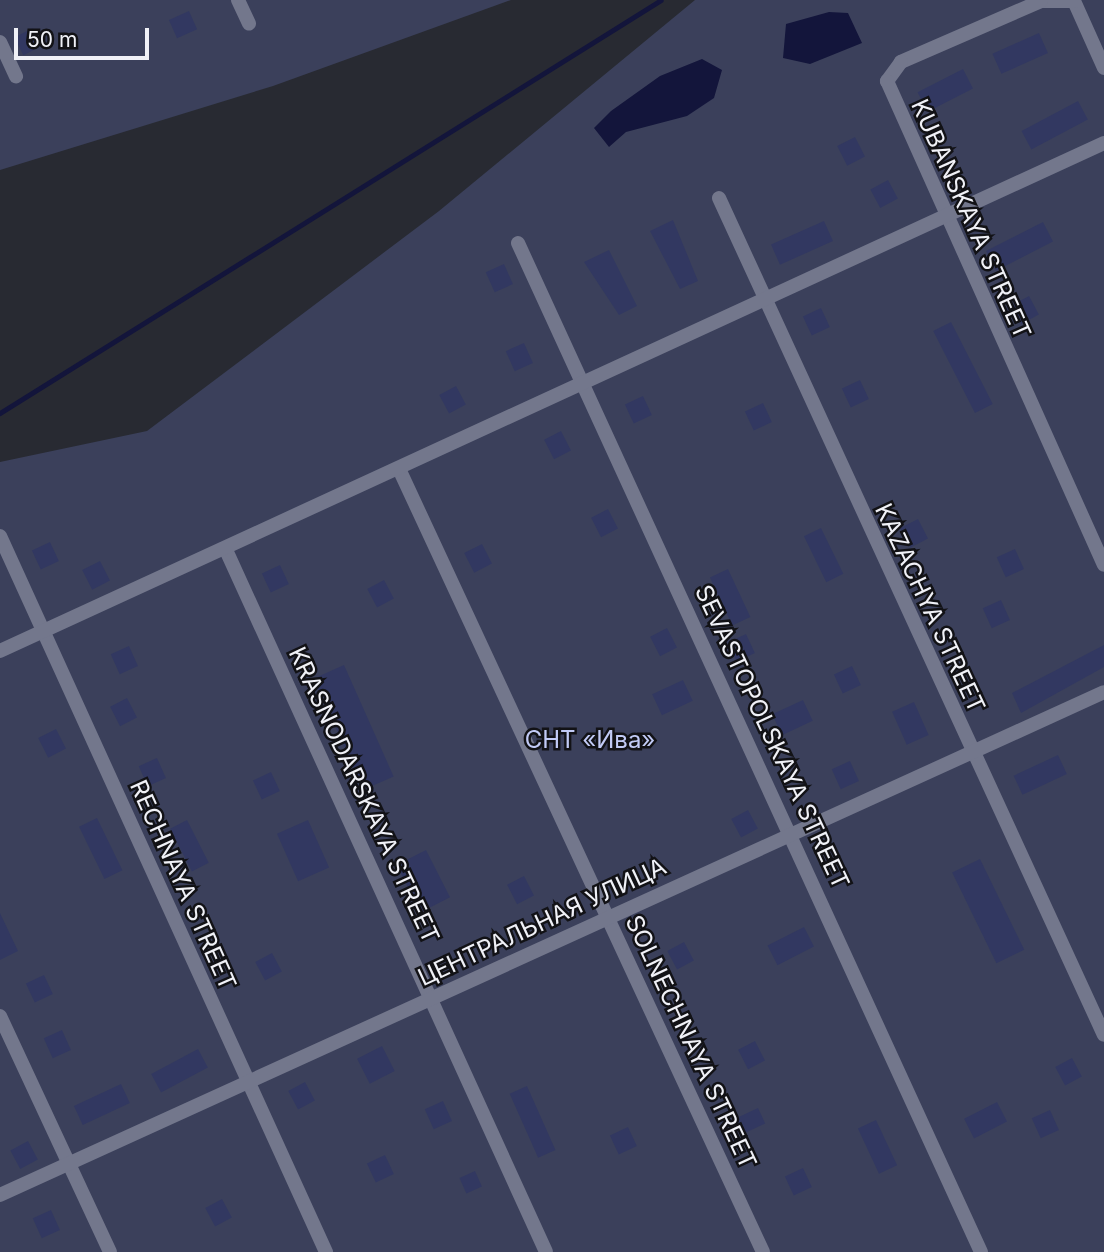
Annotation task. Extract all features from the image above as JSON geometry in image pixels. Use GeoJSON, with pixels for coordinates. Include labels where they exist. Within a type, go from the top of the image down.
{"type":"FeatureCollection","features":[{"type":"Feature","properties":{"kind":"street"},"geometry":{"type":"LineString","coordinates":[[238,0],[249,24]]}},
{"type":"Feature","properties":{"kind":"street"},"geometry":{"type":"LineString","coordinates":[[1074,1],[1104,68]]}},
{"type":"Feature","properties":{"kind":"street","name":"KUBANSKAYA STREET"},"geometry":{"type":"LineString","coordinates":[[1074,1],[1028,7],[901,62],[887,81],[944,216],[1104,565]]}},
{"type":"Feature","properties":{"kind":"street"},"geometry":{"type":"LineString","coordinates":[[0,42],[16,76]]}},
{"type":"Feature","properties":{"kind":"street"},"geometry":{"type":"LineString","coordinates":[[0,651],[400,471],[1104,143]]}},
{"type":"Feature","properties":{"kind":"street","name":"KAZACHYA STREET"},"geometry":{"type":"LineString","coordinates":[[719,198],[972,754],[1104,1035]]}},
{"type":"Feature","properties":{"kind":"street","name":"SEVASTOPOLSKAYA STREET"},"geometry":{"type":"LineString","coordinates":[[518,243],[586,384],[981,1252]]}},
{"type":"Feature","properties":{"kind":"street","name":"SOLNECHNAYA STREET"},"geometry":{"type":"LineString","coordinates":[[400,471],[763,1252]]}},
{"type":"Feature","properties":{"kind":"street","name":"RECHNAYA STREET"},"geometry":{"type":"LineString","coordinates":[[0,536],[326,1252]]}},
{"type":"Feature","properties":{"kind":"street","name":"KRASNODARSKAYA STREET"},"geometry":{"type":"LineString","coordinates":[[226,550],[433,998],[546,1252]]}},
{"type":"Feature","properties":{"kind":"street","name":"ЦЕНТРАЛЬНАЯ УЛИЦА"},"geometry":{"type":"LineString","coordinates":[[0,1195],[245,1079],[433,998],[1104,692]]}},
{"type":"Feature","properties":{"kind":"street"},"geometry":{"type":"LineString","coordinates":[[0,1016],[110,1252]]}},
{"type":"Feature","properties":{"kind":"green space"},"geometry":{"type":"Polygon","coordinates":[[[0,0],[511,0],[273,86],[0,170],[0,0]]]}},
{"type":"Feature","properties":{"kind":"green space","name":"СНТ «Ива»"},"geometry":{"type":"Polygon","coordinates":[[[695,0],[1104,0],[1104,1252],[0,1252],[0,462],[147,431],[439,211],[695,0]]]}},
{"type":"Feature","properties":{"kind":"shaded area"},"geometry":{"type":"Polygon","coordinates":[[[829,12],[848,13],[862,43],[810,64],[783,58],[786,24],[829,12]]]}},
{"type":"Feature","properties":{"kind":"shaded area"},"geometry":{"type":"Polygon","coordinates":[[[702,59],[722,70],[714,98],[687,116],[626,132],[609,147],[594,128],[611,111],[660,76],[702,59]]]}},
{"type":"Feature","properties":{"kind":"building"},"geometry":{"type":"Polygon","coordinates":[[[189,11],[197,29],[177,38],[169,20],[189,11]]]}},
{"type":"Feature","properties":{"kind":"building"},"geometry":{"type":"Polygon","coordinates":[[[33,28],[42,46],[23,55],[14,38],[33,28]]]}},
{"type":"Feature","properties":{"kind":"building"},"geometry":{"type":"Polygon","coordinates":[[[1039,33],[1048,53],[1001,74],[992,54],[1039,33]]]}},
{"type":"Feature","properties":{"kind":"building"},"geometry":{"type":"Polygon","coordinates":[[[963,69],[973,89],[928,112],[918,92],[963,69]]]}},
{"type":"Feature","properties":{"kind":"building"},"geometry":{"type":"Polygon","coordinates":[[[1078,101],[1088,120],[1031,150],[1021,131],[1078,101]]]}},
{"type":"Feature","properties":{"kind":"building"},"geometry":{"type":"Polygon","coordinates":[[[855,137],[865,157],[847,166],[837,146],[855,137]]]}},
{"type":"Feature","properties":{"kind":"building"},"geometry":{"type":"Polygon","coordinates":[[[888,180],[898,199],[880,208],[870,189],[888,180]]]}},
{"type":"Feature","properties":{"kind":"building"},"geometry":{"type":"Polygon","coordinates":[[[673,220],[698,281],[680,289],[650,231],[673,220]]]}},
{"type":"Feature","properties":{"kind":"building"},"geometry":{"type":"Polygon","coordinates":[[[824,221],[833,241],[780,265],[771,245],[824,221]]]}},
{"type":"Feature","properties":{"kind":"building"},"geometry":{"type":"Polygon","coordinates":[[[1043,222],[1053,242],[996,271],[986,251],[1043,222]]]}},
{"type":"Feature","properties":{"kind":"building"},"geometry":{"type":"Polygon","coordinates":[[[609,250],[637,306],[619,315],[584,262],[609,250]]]}},
{"type":"Feature","properties":{"kind":"building"},"geometry":{"type":"Polygon","coordinates":[[[504,264],[513,284],[495,292],[486,272],[504,264]]]}},
{"type":"Feature","properties":{"kind":"building"},"geometry":{"type":"Polygon","coordinates":[[[1029,296],[1039,315],[1021,324],[1011,305],[1029,296]]]}},
{"type":"Feature","properties":{"kind":"building"},"geometry":{"type":"Polygon","coordinates":[[[821,308],[830,327],[812,335],[803,316],[821,308]]]}},
{"type":"Feature","properties":{"kind":"building"},"geometry":{"type":"Polygon","coordinates":[[[951,322],[993,404],[975,413],[933,331],[951,322]]]}},
{"type":"Feature","properties":{"kind":"building"},"geometry":{"type":"Polygon","coordinates":[[[524,343],[533,363],[515,371],[506,351],[524,343]]]}},
{"type":"Feature","properties":{"kind":"building"},"geometry":{"type":"Polygon","coordinates":[[[860,380],[869,399],[851,407],[842,388],[860,380]]]}},
{"type":"Feature","properties":{"kind":"building"},"geometry":{"type":"Polygon","coordinates":[[[456,386],[466,405],[449,413],[439,395],[456,386]]]}},
{"type":"Feature","properties":{"kind":"building"},"geometry":{"type":"Polygon","coordinates":[[[643,396],[652,415],[634,423],[625,404],[643,396]]]}},
{"type":"Feature","properties":{"kind":"building"},"geometry":{"type":"Polygon","coordinates":[[[763,403],[772,422],[754,430],[745,411],[763,403]]]}},
{"type":"Feature","properties":{"kind":"building"},"geometry":{"type":"Polygon","coordinates":[[[561,431],[571,451],[554,459],[544,440],[561,431]]]}},
{"type":"Feature","properties":{"kind":"building"},"geometry":{"type":"Polygon","coordinates":[[[608,509],[618,529],[601,537],[591,518],[608,509]]]}},
{"type":"Feature","properties":{"kind":"building"},"geometry":{"type":"Polygon","coordinates":[[[918,519],[928,539],[910,548],[900,528],[918,519]]]}},
{"type":"Feature","properties":{"kind":"building"},"geometry":{"type":"Polygon","coordinates":[[[821,528],[843,574],[826,582],[804,536],[821,528]]]}},
{"type":"Feature","properties":{"kind":"building"},"geometry":{"type":"Polygon","coordinates":[[[50,542],[59,561],[41,569],[32,550],[50,542]]]}},
{"type":"Feature","properties":{"kind":"building"},"geometry":{"type":"Polygon","coordinates":[[[482,544],[492,564],[474,573],[464,553],[482,544]]]}},
{"type":"Feature","properties":{"kind":"building"},"geometry":{"type":"Polygon","coordinates":[[[1015,549],[1024,569],[1006,577],[997,557],[1015,549]]]}},
{"type":"Feature","properties":{"kind":"building"},"geometry":{"type":"Polygon","coordinates":[[[100,561],[110,581],[92,590],[82,570],[100,561]]]}},
{"type":"Feature","properties":{"kind":"building"},"geometry":{"type":"Polygon","coordinates":[[[280,565],[289,584],[271,592],[262,573],[280,565]]]}},
{"type":"Feature","properties":{"kind":"building"},"geometry":{"type":"Polygon","coordinates":[[[728,569],[750,617],[732,625],[710,577],[728,569]]]}},
{"type":"Feature","properties":{"kind":"building"},"geometry":{"type":"Polygon","coordinates":[[[384,580],[394,599],[377,607],[367,589],[384,580]]]}},
{"type":"Feature","properties":{"kind":"building"},"geometry":{"type":"Polygon","coordinates":[[[1001,600],[1010,620],[992,628],[983,608],[1001,600]]]}},
{"type":"Feature","properties":{"kind":"building"},"geometry":{"type":"Polygon","coordinates":[[[667,628],[677,648],[660,656],[650,637],[667,628]]]}},
{"type":"Feature","properties":{"kind":"building"},"geometry":{"type":"Polygon","coordinates":[[[746,634],[755,653],[737,661],[728,642],[746,634]]]}},
{"type":"Feature","properties":{"kind":"building"},"geometry":{"type":"Polygon","coordinates":[[[1104,645],[1104,667],[1021,713],[1012,693],[1104,645]]]}},
{"type":"Feature","properties":{"kind":"building"},"geometry":{"type":"Polygon","coordinates":[[[129,646],[138,666],[120,674],[111,654],[129,646]]]}},
{"type":"Feature","properties":{"kind":"building"},"geometry":{"type":"Polygon","coordinates":[[[344,665],[394,776],[363,790],[314,678],[344,665]]]}},
{"type":"Feature","properties":{"kind":"building"},"geometry":{"type":"Polygon","coordinates":[[[852,666],[861,685],[843,693],[834,674],[852,666]]]}},
{"type":"Feature","properties":{"kind":"building"},"geometry":{"type":"Polygon","coordinates":[[[683,680],[693,701],[662,715],[652,694],[683,680]]]}},
{"type":"Feature","properties":{"kind":"building"},"geometry":{"type":"Polygon","coordinates":[[[127,698],[137,718],[120,726],[110,707],[127,698]]]}},
{"type":"Feature","properties":{"kind":"building"},"geometry":{"type":"Polygon","coordinates":[[[803,700],[813,721],[782,735],[772,714],[803,700]]]}},
{"type":"Feature","properties":{"kind":"building"},"geometry":{"type":"Polygon","coordinates":[[[914,702],[929,735],[907,745],[892,712],[914,702]]]}},
{"type":"Feature","properties":{"kind":"building"},"geometry":{"type":"Polygon","coordinates":[[[56,729],[66,749],[48,758],[38,738],[56,729]]]}},
{"type":"Feature","properties":{"kind":"building"},"geometry":{"type":"Polygon","coordinates":[[[1058,755],[1067,774],[1022,795],[1014,776],[1058,755]]]}},
{"type":"Feature","properties":{"kind":"building"},"geometry":{"type":"Polygon","coordinates":[[[157,758],[166,778],[148,786],[139,766],[157,758]]]}},
{"type":"Feature","properties":{"kind":"building"},"geometry":{"type":"Polygon","coordinates":[[[850,761],[859,781],[841,789],[832,769],[850,761]]]}},
{"type":"Feature","properties":{"kind":"building"},"geometry":{"type":"Polygon","coordinates":[[[271,772],[280,791],[262,799],[253,780],[271,772]]]}},
{"type":"Feature","properties":{"kind":"building"},"geometry":{"type":"Polygon","coordinates":[[[748,810],[758,829],[741,837],[731,819],[748,810]]]}},
{"type":"Feature","properties":{"kind":"building"},"geometry":{"type":"Polygon","coordinates":[[[97,818],[122,870],[104,879],[79,827],[97,818]]]}},
{"type":"Feature","properties":{"kind":"building"},"geometry":{"type":"Polygon","coordinates":[[[187,820],[209,863],[192,871],[170,829],[187,820]]]}},
{"type":"Feature","properties":{"kind":"building"},"geometry":{"type":"Polygon","coordinates":[[[308,820],[329,868],[298,881],[277,834],[308,820]]]}},
{"type":"Feature","properties":{"kind":"building"},"geometry":{"type":"Polygon","coordinates":[[[426,850],[450,897],[421,912],[397,865],[426,850]]]}},
{"type":"Feature","properties":{"kind":"building"},"geometry":{"type":"Polygon","coordinates":[[[980,859],[1024,950],[996,963],[952,873],[980,859]]]}},
{"type":"Feature","properties":{"kind":"building"},"geometry":{"type":"Polygon","coordinates":[[[524,876],[534,896],[517,904],[507,885],[524,876]]]}},
{"type":"Feature","properties":{"kind":"building"},"geometry":{"type":"Polygon","coordinates":[[[0,913],[18,951],[0,960],[0,913]]]}},
{"type":"Feature","properties":{"kind":"building"},"geometry":{"type":"Polygon","coordinates":[[[804,927],[814,947],[777,965],[767,946],[804,927]]]}},
{"type":"Feature","properties":{"kind":"building"},"geometry":{"type":"Polygon","coordinates":[[[684,942],[694,961],[677,969],[667,951],[684,942]]]}},
{"type":"Feature","properties":{"kind":"building"},"geometry":{"type":"Polygon","coordinates":[[[272,953],[282,972],[265,980],[255,962],[272,953]]]}},
{"type":"Feature","properties":{"kind":"building"},"geometry":{"type":"Polygon","coordinates":[[[44,975],[53,994],[35,1002],[26,983],[44,975]]]}},
{"type":"Feature","properties":{"kind":"building"},"geometry":{"type":"Polygon","coordinates":[[[62,1030],[71,1050],[53,1058],[44,1038],[62,1030]]]}},
{"type":"Feature","properties":{"kind":"building"},"geometry":{"type":"Polygon","coordinates":[[[755,1041],[765,1061],[748,1069],[738,1050],[755,1041]]]}},
{"type":"Feature","properties":{"kind":"building"},"geometry":{"type":"Polygon","coordinates":[[[382,1046],[395,1071],[370,1084],[357,1059],[382,1046]]]}},
{"type":"Feature","properties":{"kind":"building"},"geometry":{"type":"Polygon","coordinates":[[[198,1049],[208,1068],[161,1092],[151,1074],[198,1049]]]}},
{"type":"Feature","properties":{"kind":"building"},"geometry":{"type":"Polygon","coordinates":[[[1072,1058],[1082,1077],[1065,1085],[1055,1067],[1072,1058]]]}},
{"type":"Feature","properties":{"kind":"building"},"geometry":{"type":"Polygon","coordinates":[[[305,1082],[315,1101],[298,1109],[288,1091],[305,1082]]]}},
{"type":"Feature","properties":{"kind":"building"},"geometry":{"type":"Polygon","coordinates":[[[121,1084],[130,1103],[83,1125],[74,1106],[121,1084]]]}},
{"type":"Feature","properties":{"kind":"building"},"geometry":{"type":"Polygon","coordinates":[[[527,1086],[555,1150],[538,1158],[510,1094],[527,1086]]]}},
{"type":"Feature","properties":{"kind":"building"},"geometry":{"type":"Polygon","coordinates":[[[443,1101],[452,1121],[434,1129],[425,1109],[443,1101]]]}},
{"type":"Feature","properties":{"kind":"building"},"geometry":{"type":"Polygon","coordinates":[[[997,1102],[1007,1122],[974,1138],[964,1119],[997,1102]]]}},
{"type":"Feature","properties":{"kind":"building"},"geometry":{"type":"Polygon","coordinates":[[[758,1108],[765,1123],[742,1134],[734,1119],[758,1108]]]}},
{"type":"Feature","properties":{"kind":"building"},"geometry":{"type":"Polygon","coordinates":[[[1050,1110],[1059,1130],[1041,1138],[1032,1118],[1050,1110]]]}},
{"type":"Feature","properties":{"kind":"building"},"geometry":{"type":"Polygon","coordinates":[[[876,1120],[897,1165],[879,1174],[858,1128],[876,1120]]]}},
{"type":"Feature","properties":{"kind":"building"},"geometry":{"type":"Polygon","coordinates":[[[628,1127],[637,1146],[619,1154],[610,1135],[628,1127]]]}},
{"type":"Feature","properties":{"kind":"building"},"geometry":{"type":"Polygon","coordinates":[[[28,1141],[38,1160],[20,1169],[10,1150],[28,1141]]]}},
{"type":"Feature","properties":{"kind":"building"},"geometry":{"type":"Polygon","coordinates":[[[385,1155],[394,1174],[376,1182],[367,1163],[385,1155]]]}},
{"type":"Feature","properties":{"kind":"building"},"geometry":{"type":"Polygon","coordinates":[[[803,1168],[812,1187],[794,1195],[785,1176],[803,1168]]]}},
{"type":"Feature","properties":{"kind":"building"},"geometry":{"type":"Polygon","coordinates":[[[475,1171],[482,1187],[466,1193],[459,1178],[475,1171]]]}},
{"type":"Feature","properties":{"kind":"building"},"geometry":{"type":"Polygon","coordinates":[[[222,1199],[232,1218],[215,1226],[205,1208],[222,1199]]]}},
{"type":"Feature","properties":{"kind":"building"},"geometry":{"type":"Polygon","coordinates":[[[51,1210],[60,1230],[42,1238],[33,1218],[51,1210]]]}},
{"type":"Feature","properties":{"kind":"waterway"},"geometry":{"type":"LineString","coordinates":[[0,413],[661,0]]}}]}
